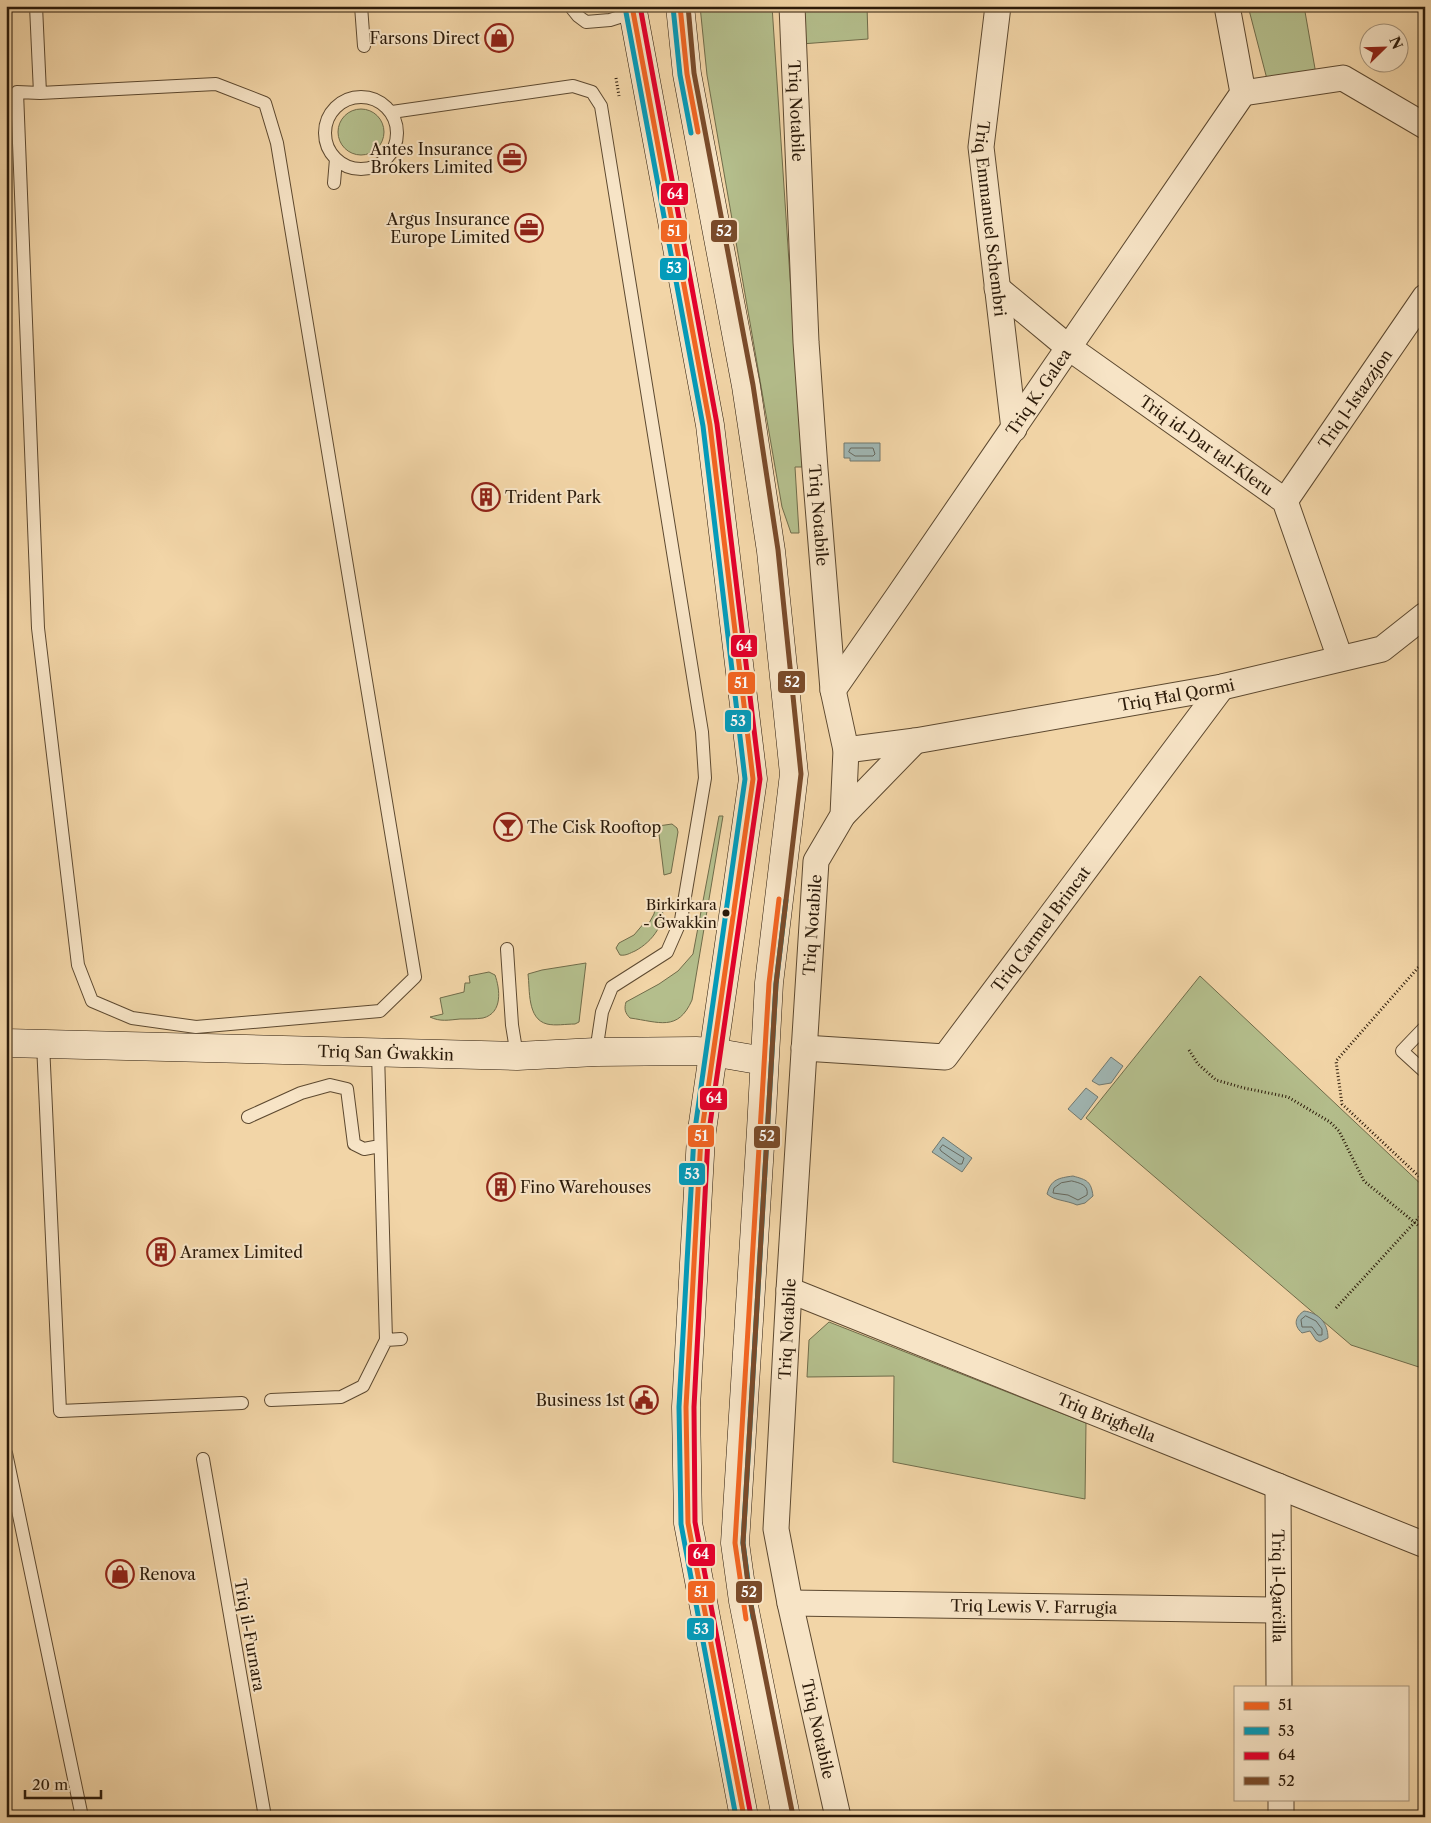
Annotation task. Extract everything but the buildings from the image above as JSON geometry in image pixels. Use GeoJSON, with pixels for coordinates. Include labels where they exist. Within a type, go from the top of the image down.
{"type":"FeatureCollection","features":[{"type":"Feature","properties":{"kind":"main road"},"geometry":{"type":"LineString","coordinates":[[680,6],[687,74],[746,386],[771,551],[794,774],[769,983],[735,1543],[743,1602],[786,1817]]}},
{"type":"Feature","properties":{"kind":"main road"},"geometry":{"type":"LineString","coordinates":[[632,10],[710,425],[754,779],[712,1052],[701,1137],[686,1398],[688,1523],[744,1817]]}},
{"type":"Feature","properties":{"kind":"main road","name":"Triq San Ġwakkin"},"geometry":{"type":"LineString","coordinates":[[6,1043],[517,1056],[596,1052],[712,1052],[764,1061]]}},
{"type":"Feature","properties":{"kind":"street","name":"Triq Notabile"},"geometry":{"type":"LineString","coordinates":[[792,6],[806,342],[833,690],[846,750],[844,816],[816,860],[776,1530],[790,1603],[838,1817]]}},
{"type":"Feature","properties":{"kind":"street","name":"Triq Emmanuel Schembri"},"geometry":{"type":"LineString","coordinates":[[998,6],[981,147],[1014,429]]}},
{"type":"Feature","properties":{"kind":"street"},"geometry":{"type":"LineString","coordinates":[[1227,6],[1244,93],[1343,78],[1425,126]]}},
{"type":"Feature","properties":{"kind":"street","name":"Triq K. Galea"},"geometry":{"type":"LineString","coordinates":[[833,690],[1244,93]]}},
{"type":"Feature","properties":{"kind":"street","name":"Triq id-Dar tal-Kleru"},"geometry":{"type":"LineString","coordinates":[[997,288],[1068,347],[1285,501],[1340,658]]}},
{"type":"Feature","properties":{"kind":"street","name":"Triq l-Istazzjon"},"geometry":{"type":"LineString","coordinates":[[1285,501],[1425,297]]}},
{"type":"Feature","properties":{"kind":"street","name":"Triq Ħal Qormi"},"geometry":{"type":"LineString","coordinates":[[846,750],[915,741],[1222,687],[1382,648],[1425,615]]}},
{"type":"Feature","properties":{"kind":"street","name":"Triq Carmel Brincat"},"geometry":{"type":"LineString","coordinates":[[804,1048],[946,1057],[1222,687]]}},
{"type":"Feature","properties":{"kind":"street"},"geometry":{"type":"LineString","coordinates":[[844,816],[915,741]]}},
{"type":"Feature","properties":{"kind":"street","name":"Triq Brigħella"},"geometry":{"type":"LineString","coordinates":[[789,1290],[1425,1545]]}},
{"type":"Feature","properties":{"kind":"street","name":"Triq il-Qarċilla"},"geometry":{"type":"LineString","coordinates":[[1278,1486],[1279,1686]]}},
{"type":"Feature","properties":{"kind":"street","name":"Triq Lewis V. Farrugia"},"geometry":{"type":"LineString","coordinates":[[790,1603],[1278,1610]]}},
{"type":"Feature","properties":{"kind":"street"},"geometry":{"type":"LineString","coordinates":[[1281,1800],[1281,1817]]}},
{"type":"Feature","properties":{"kind":"lane"},"geometry":{"type":"LineString","coordinates":[[36,6],[40,93]]}},
{"type":"Feature","properties":{"kind":"lane"},"geometry":{"type":"LineString","coordinates":[[361,6],[364,46]]}},
{"type":"Feature","properties":{"kind":"lane"},"geometry":{"type":"LineString","coordinates":[[570,6],[586,22],[610,20],[632,10]]}},
{"type":"Feature","properties":{"kind":"lane"},"geometry":{"type":"LineString","coordinates":[[216,84],[265,103],[277,143],[415,977],[380,1011],[196,1027],[132,1018],[92,1001],[78,965],[38,628],[17,92],[40,93],[216,84]]}},
{"type":"Feature","properties":{"kind":"lane"},"geometry":{"type":"LineString","coordinates":[[392,112],[573,86],[592,92],[601,106],[700,722],[705,778],[681,920],[667,952],[612,987],[602,1012],[596,1052]]}},
{"type":"Feature","properties":{"kind":"lane"},"geometry":{"type":"LineString","coordinates":[[360,96],[372,98],[392,112],[397,137],[387,158],[369,172],[345,165],[336,159],[329,150],[325,139],[325,126],[329,114],[337,105],[348,99],[360,96]]}},
{"type":"Feature","properties":{"kind":"lane"},"geometry":{"type":"LineString","coordinates":[[334,183],[336,159]]}},
{"type":"Feature","properties":{"kind":"lane"},"geometry":{"type":"LineString","coordinates":[[507,949],[512,1025],[517,1056]]}},
{"type":"Feature","properties":{"kind":"lane"},"geometry":{"type":"LineString","coordinates":[[1425,1027],[1402,1051],[1425,1072]]}},
{"type":"Feature","properties":{"kind":"lane"},"geometry":{"type":"LineString","coordinates":[[43,1044],[60,1411],[242,1403]]}},
{"type":"Feature","properties":{"kind":"lane"},"geometry":{"type":"LineString","coordinates":[[271,1400],[341,1397],[363,1386],[386,1340],[378,1053]]}},
{"type":"Feature","properties":{"kind":"lane"},"geometry":{"type":"LineString","coordinates":[[248,1118],[301,1094],[330,1085],[348,1089],[354,1144],[364,1150],[380,1146]]}},
{"type":"Feature","properties":{"kind":"lane"},"geometry":{"type":"LineString","coordinates":[[386,1340],[401,1339]]}},
{"type":"Feature","properties":{"kind":"lane"},"geometry":{"type":"LineString","coordinates":[[6,1453],[82,1817]]}},
{"type":"Feature","properties":{"kind":"lane","name":"Triq il-Furnara"},"geometry":{"type":"LineString","coordinates":[[203,1459],[265,1817]]}},
{"type":"Feature","properties":{"kind":"path"},"geometry":{"type":"LineString","coordinates":[[1423,962],[1336,1061],[1342,1104],[1425,1182]]}},
{"type":"Feature","properties":{"kind":"path"},"geometry":{"type":"LineString","coordinates":[[1189,1050],[1198,1064],[1216,1080],[1288,1097],[1330,1122],[1339,1131],[1364,1181],[1425,1231]]}},
{"type":"Feature","properties":{"kind":"path"},"geometry":{"type":"LineString","coordinates":[[1336,1308],[1425,1211]]}},
{"type":"Feature","properties":{"kind":"green space"},"geometry":{"type":"Polygon","coordinates":[[[700,6],[772,6],[802,458],[802,467],[795,467],[799,533],[791,533],[782,507],[707,75],[700,6]]]}},
{"type":"Feature","properties":{"kind":"green space"},"geometry":{"type":"Polygon","coordinates":[[[802,6],[867,6],[868,39],[801,44],[802,6]]]}},
{"type":"Feature","properties":{"kind":"green space"},"geometry":{"type":"Polygon","coordinates":[[[1248,6],[1304,6],[1317,80],[1268,83],[1248,6]]]}},
{"type":"Feature","properties":{"kind":"green space"},"geometry":{"type":"Polygon","coordinates":[[[356,109],[366,109],[380,119],[384,132],[380,145],[374,151],[366,155],[356,155],[342,145],[338,137],[338,127],[348,113],[356,109]]]}},
{"type":"Feature","properties":{"kind":"green space"},"geometry":{"type":"Polygon","coordinates":[[[719,816],[723,816],[692,1000],[687,1010],[674,1021],[659,1022],[630,1018],[625,1011],[626,1002],[678,971],[693,954],[719,816]]]}},
{"type":"Feature","properties":{"kind":"green space"},"geometry":{"type":"Polygon","coordinates":[[[672,824],[677,828],[678,832],[671,873],[664,875],[658,826],[672,824]]]}},
{"type":"Feature","properties":{"kind":"green space"},"geometry":{"type":"Polygon","coordinates":[[[657,901],[661,902],[663,909],[660,924],[653,937],[635,951],[620,955],[616,948],[619,943],[634,935],[645,922],[648,925],[654,914],[657,901]]]}},
{"type":"Feature","properties":{"kind":"green space"},"geometry":{"type":"Polygon","coordinates":[[[586,963],[579,1022],[575,1024],[553,1025],[541,1021],[536,1016],[531,1003],[528,974],[586,963]]]}},
{"type":"Feature","properties":{"kind":"green space"},"geometry":{"type":"Polygon","coordinates":[[[489,972],[495,975],[499,993],[497,1006],[489,1015],[483,1018],[445,1020],[437,1020],[430,1017],[443,1014],[440,998],[464,992],[465,983],[470,983],[469,976],[489,972]]]}},
{"type":"Feature","properties":{"kind":"green space"},"geometry":{"type":"Polygon","coordinates":[[[1200,976],[1425,1188],[1425,1369],[1351,1345],[1086,1118],[1200,976]]]}},
{"type":"Feature","properties":{"kind":"green space"},"geometry":{"type":"Polygon","coordinates":[[[829,1322],[1086,1423],[1085,1499],[893,1462],[894,1376],[807,1377],[809,1340],[829,1322]]]}},
{"type":"Feature","properties":{"kind":"water"},"geometry":{"type":"Polygon","coordinates":[[[844,443],[880,443],[880,461],[850,461],[850,458],[844,458],[844,443]]]}},
{"type":"Feature","properties":{"kind":"water"},"geometry":{"type":"Polygon","coordinates":[[[1111,1057],[1123,1066],[1111,1083],[1099,1085],[1092,1081],[1111,1057]]]}},
{"type":"Feature","properties":{"kind":"water"},"geometry":{"type":"Polygon","coordinates":[[[1086,1088],[1098,1097],[1081,1120],[1068,1109],[1086,1088]]]}},
{"type":"Feature","properties":{"kind":"water"},"geometry":{"type":"Polygon","coordinates":[[[943,1137],[972,1158],[962,1172],[932,1152],[943,1137]]]}},
{"type":"Feature","properties":{"kind":"water"},"geometry":{"type":"Polygon","coordinates":[[[1073,1176],[1085,1180],[1091,1187],[1093,1196],[1085,1203],[1077,1205],[1047,1194],[1053,1182],[1073,1176]]]}},
{"type":"Feature","properties":{"kind":"water"},"geometry":{"type":"Polygon","coordinates":[[[1304,1311],[1318,1316],[1322,1320],[1328,1333],[1328,1338],[1320,1342],[1316,1340],[1310,1331],[1302,1333],[1299,1330],[1296,1321],[1304,1311]]]}},
{"type":"Feature","properties":{"kind":"transit line","name":"51"},"geometry":{"type":"LineString","coordinates":[[632,6],[710,425],[753,779],[701,1137],[686,1407],[688,1523],[744,1817]]}},
{"type":"Feature","properties":{"kind":"transit line","name":"64"},"geometry":{"type":"LineString","coordinates":[[640,6],[717,424],[760,779],[708,1138],[694,1407],[695,1522],[751,1816]]}},
{"type":"Feature","properties":{"kind":"transit line","name":"51"},"geometry":{"type":"LineString","coordinates":[[680,6],[687,74],[698,132]]}},
{"type":"Feature","properties":{"kind":"transit line","name":"52"},"geometry":{"type":"LineString","coordinates":[[688,6],[694,73],[753,385],[778,550],[801,774],[776,984],[743,1543],[750,1600],[793,1816]]}},
{"type":"Feature","properties":{"kind":"transit line","name":"53"},"geometry":{"type":"LineString","coordinates":[[625,7],[703,426],[745,779],[694,1136],[679,1407],[681,1524],[736,1817]]}},
{"type":"Feature","properties":{"kind":"transit line","name":"53"},"geometry":{"type":"LineString","coordinates":[[673,7],[680,75],[691,133]]}},
{"type":"Feature","properties":{"kind":"transit line","name":"51"},"geometry":{"type":"LineString","coordinates":[[746,1619],[735,1543],[769,983],[779,899]]}},
{"type":"Feature","properties":{"kind":"transit line","name":"53"},"geometry":{"type":"LineString","coordinates":[[753,1618],[743,1543],[776,984],[786,900]]}},
{"type":"Feature","properties":{"kind":"place","name":"Farsons Direct"},"geometry":{"type":"Point","coordinates":[499,38]}},
{"type":"Feature","properties":{"kind":"place","name":"Antes Insurance Brokers Limited"},"geometry":{"type":"Point","coordinates":[512,158]}},
{"type":"Feature","properties":{"kind":"place","name":"Argus Insurance Europe Limited"},"geometry":{"type":"Point","coordinates":[529,228]}},
{"type":"Feature","properties":{"kind":"place","name":"Trident Park"},"geometry":{"type":"Point","coordinates":[486,497]}},
{"type":"Feature","properties":{"kind":"place","name":"The Cisk Rooftop"},"geometry":{"type":"Point","coordinates":[508,827]}},
{"type":"Feature","properties":{"kind":"place","name":"Birkirkara - Ġwakkin"},"geometry":{"type":"Point","coordinates":[726,913]}},
{"type":"Feature","properties":{"kind":"place","name":"Fino Warehouses"},"geometry":{"type":"Point","coordinates":[501,1187]}},
{"type":"Feature","properties":{"kind":"place","name":"Aramex Limited"},"geometry":{"type":"Point","coordinates":[161,1252]}},
{"type":"Feature","properties":{"kind":"place","name":"Business 1st"},"geometry":{"type":"Point","coordinates":[644,1400]}},
{"type":"Feature","properties":{"kind":"place","name":"Renova"},"geometry":{"type":"Point","coordinates":[120,1574]}}]}
